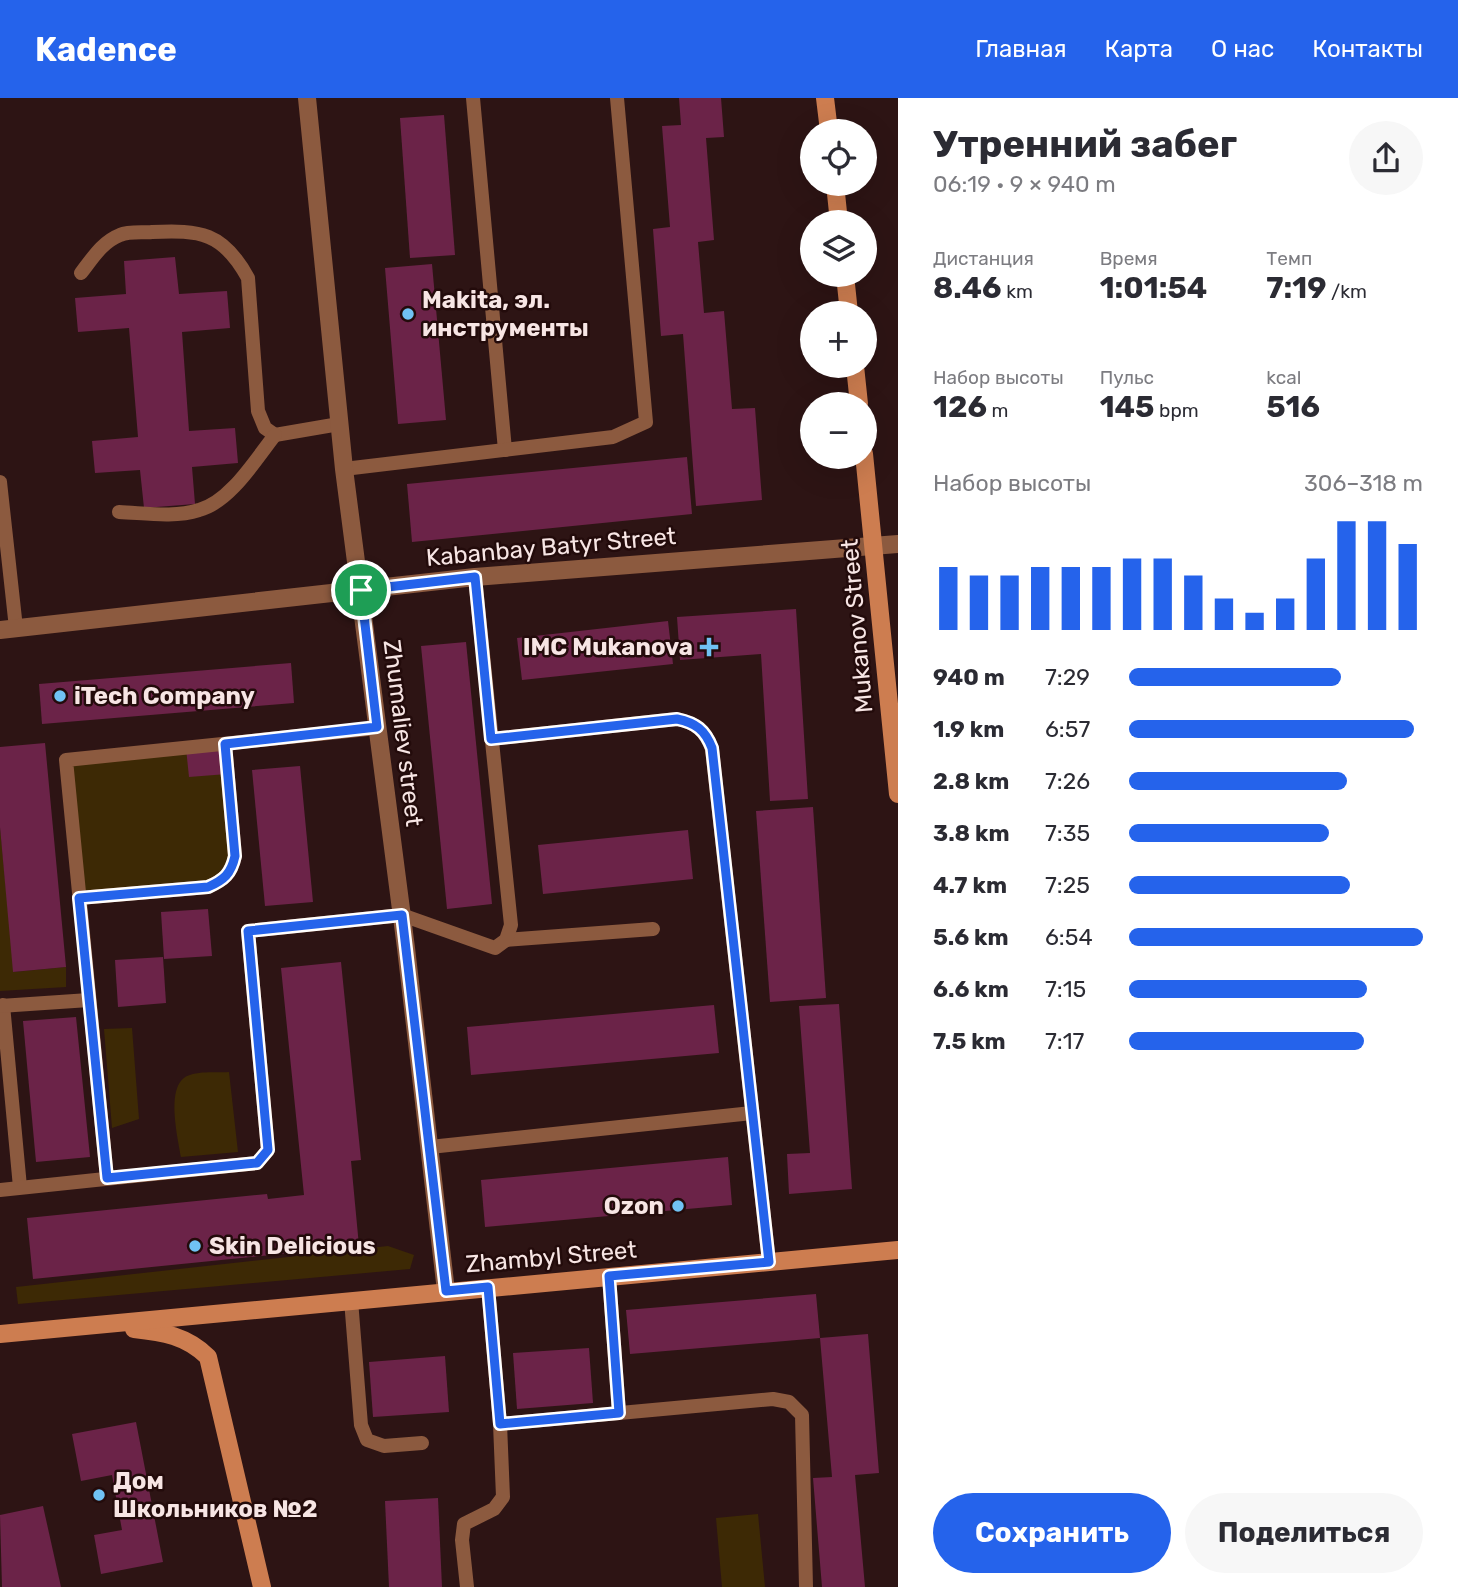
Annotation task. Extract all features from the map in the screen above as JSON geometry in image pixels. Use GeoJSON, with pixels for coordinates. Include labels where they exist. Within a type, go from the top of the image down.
{"type":"FeatureCollection","features":[{"type":"Feature","properties":{"kind":"street","name":"Zhumaliev street"},"geometry":{"type":"LineString","coordinates":[[307,98],[344,469],[402,915],[446,1291]]}},
{"type":"Feature","properties":{"kind":"street"},"geometry":{"type":"LineString","coordinates":[[825,98],[828,119]]}},
{"type":"Feature","properties":{"kind":"street","name":"Mukanov Street"},"geometry":{"type":"LineString","coordinates":[[866,469],[898,794]]}},
{"type":"Feature","properties":{"kind":"street","name":"Kabanbay Batyr Street"},"geometry":{"type":"LineString","coordinates":[[8,629],[475,577],[898,544]]}},
{"type":"Feature","properties":{"kind":"street","name":"Zhambyl Street"},"geometry":{"type":"LineString","coordinates":[[0,1334],[898,1250]]}},
{"type":"Feature","properties":{"kind":"street"},"geometry":{"type":"LineString","coordinates":[[99,1325],[170,1334],[197,1346],[208,1357],[262,1587]]}},
{"type":"Feature","properties":{"kind":"lane"},"geometry":{"type":"LineString","coordinates":[[473,98],[505,450]]}},
{"type":"Feature","properties":{"kind":"lane"},"geometry":{"type":"LineString","coordinates":[[344,469],[613,437],[646,422],[617,98]]}},
{"type":"Feature","properties":{"kind":"lane"},"geometry":{"type":"LineString","coordinates":[[82,273],[102,246],[121,234],[190,231],[216,239],[239,262],[248,278],[258,411],[265,428],[275,435]]}},
{"type":"Feature","properties":{"kind":"lane"},"geometry":{"type":"LineString","coordinates":[[119,512],[181,514],[202,510],[218,501],[239,481],[275,435],[339,424]]}},
{"type":"Feature","properties":{"kind":"lane"},"geometry":{"type":"LineString","coordinates":[[0,482],[8,629]]}},
{"type":"Feature","properties":{"kind":"lane"},"geometry":{"type":"LineString","coordinates":[[475,577],[510,925],[506,940]]}},
{"type":"Feature","properties":{"kind":"lane"},"geometry":{"type":"LineString","coordinates":[[491,739],[677,719],[693,723],[707,734],[712,748],[769,1262]]}},
{"type":"Feature","properties":{"kind":"lane"},"geometry":{"type":"LineString","coordinates":[[107,1178],[66,760],[377,727]]}},
{"type":"Feature","properties":{"kind":"lane"},"geometry":{"type":"LineString","coordinates":[[79,898],[208,887],[224,880],[232,869],[235,856],[225,744]]}},
{"type":"Feature","properties":{"kind":"lane"},"geometry":{"type":"LineString","coordinates":[[0,1190],[257,1163],[268,1150],[248,931],[402,915],[495,948],[506,940],[653,929]]}},
{"type":"Feature","properties":{"kind":"lane"},"geometry":{"type":"LineString","coordinates":[[20,1187],[2,1005],[89,1000]]}},
{"type":"Feature","properties":{"kind":"lane"},"geometry":{"type":"LineString","coordinates":[[430,1147],[752,1114]]}},
{"type":"Feature","properties":{"kind":"lane"},"geometry":{"type":"LineString","coordinates":[[609,1276],[619,1413]]}},
{"type":"Feature","properties":{"kind":"lane"},"geometry":{"type":"LineString","coordinates":[[467,1587],[462,1540],[464,1524],[494,1509],[503,1497],[500,1424],[488,1287]]}},
{"type":"Feature","properties":{"kind":"lane"},"geometry":{"type":"LineString","coordinates":[[351,1300],[361,1426],[367,1440],[384,1446],[422,1443]]}},
{"type":"Feature","properties":{"kind":"lane"},"geometry":{"type":"LineString","coordinates":[[500,1424],[773,1399],[789,1402],[802,1415],[806,1587]]}},
{"type":"Feature","properties":{"kind":"shaded area"},"geometry":{"type":"Polygon","coordinates":[[[225,744],[235,856],[224,880],[79,898],[66,760],[225,744]]]}},
{"type":"Feature","properties":{"kind":"shaded area"},"geometry":{"type":"Polygon","coordinates":[[[0,827],[14,972],[66,967],[66,987],[0,991],[0,827]]]}},
{"type":"Feature","properties":{"kind":"shaded area"},"geometry":{"type":"Polygon","coordinates":[[[132,1028],[139,1119],[112,1128],[104,1029],[132,1028]]]}},
{"type":"Feature","properties":{"kind":"shaded area"},"geometry":{"type":"Polygon","coordinates":[[[229,1072],[238,1152],[181,1157],[175,1111],[177,1088],[182,1080],[190,1075],[229,1072]]]}},
{"type":"Feature","properties":{"kind":"shaded area"},"geometry":{"type":"Polygon","coordinates":[[[388,1246],[414,1255],[410,1269],[18,1304],[16,1287],[388,1246]]]}},
{"type":"Feature","properties":{"kind":"shaded area"},"geometry":{"type":"Polygon","coordinates":[[[758,1514],[765,1587],[722,1587],[716,1518],[758,1514]]]}},
{"type":"Feature","properties":{"kind":"building"},"geometry":{"type":"Polygon","coordinates":[[[679,98],[721,98],[724,137],[706,138],[714,240],[698,242],[704,313],[724,311],[732,409],[755,408],[762,500],[696,506],[683,334],[661,336],[653,229],[670,227],[662,126],[681,125],[679,98]]]}},
{"type":"Feature","properties":{"kind":"building"},"geometry":{"type":"Polygon","coordinates":[[[444,115],[455,255],[410,258],[400,118],[444,115]]]}},
{"type":"Feature","properties":{"kind":"building"},"geometry":{"type":"Polygon","coordinates":[[[175,257],[179,294],[227,291],[230,328],[182,332],[189,431],[235,428],[238,463],[192,467],[195,504],[144,508],[140,470],[95,473],[92,441],[138,437],[129,328],[78,332],[75,298],[126,294],[124,261],[175,257]]]}},
{"type":"Feature","properties":{"kind":"building"},"geometry":{"type":"Polygon","coordinates":[[[432,264],[446,420],[398,424],[385,268],[432,264]]]}},
{"type":"Feature","properties":{"kind":"building"},"geometry":{"type":"Polygon","coordinates":[[[687,457],[692,514],[412,542],[407,484],[687,457]]]}},
{"type":"Feature","properties":{"kind":"building"},"geometry":{"type":"Polygon","coordinates":[[[796,609],[808,799],[770,801],[761,654],[680,660],[677,617],[796,609]]]}},
{"type":"Feature","properties":{"kind":"building"},"geometry":{"type":"Polygon","coordinates":[[[668,621],[673,664],[522,680],[517,638],[668,621]]]}},
{"type":"Feature","properties":{"kind":"building"},"geometry":{"type":"Polygon","coordinates":[[[466,642],[492,904],[447,909],[421,646],[466,642]]]}},
{"type":"Feature","properties":{"kind":"building"},"geometry":{"type":"Polygon","coordinates":[[[291,663],[294,703],[42,724],[39,684],[291,663]]]}},
{"type":"Feature","properties":{"kind":"building"},"geometry":{"type":"Polygon","coordinates":[[[45,743],[66,967],[13,972],[0,827],[0,747],[45,743]]]}},
{"type":"Feature","properties":{"kind":"building"},"geometry":{"type":"Polygon","coordinates":[[[225,744],[227,774],[189,777],[186,748],[225,744]]]}},
{"type":"Feature","properties":{"kind":"building"},"geometry":{"type":"Polygon","coordinates":[[[300,766],[313,902],[265,906],[252,770],[300,766]]]}},
{"type":"Feature","properties":{"kind":"building"},"geometry":{"type":"Polygon","coordinates":[[[813,807],[826,998],[770,1002],[756,811],[813,807]]]}},
{"type":"Feature","properties":{"kind":"building"},"geometry":{"type":"Polygon","coordinates":[[[688,830],[693,879],[543,894],[538,845],[688,830]]]}},
{"type":"Feature","properties":{"kind":"building"},"geometry":{"type":"Polygon","coordinates":[[[208,909],[212,956],[164,959],[161,912],[208,909]]]}},
{"type":"Feature","properties":{"kind":"building"},"geometry":{"type":"Polygon","coordinates":[[[163,957],[166,1003],[118,1007],[115,960],[163,957]]]}},
{"type":"Feature","properties":{"kind":"building"},"geometry":{"type":"Polygon","coordinates":[[[341,962],[361,1160],[351,1161],[359,1246],[33,1279],[27,1218],[267,1194],[268,1199],[304,1195],[281,968],[341,962]]]}},
{"type":"Feature","properties":{"kind":"building"},"geometry":{"type":"Polygon","coordinates":[[[839,1004],[852,1189],[789,1194],[787,1154],[810,1153],[799,1006],[839,1004]]]}},
{"type":"Feature","properties":{"kind":"building"},"geometry":{"type":"Polygon","coordinates":[[[714,1005],[719,1053],[471,1075],[467,1027],[714,1005]]]}},
{"type":"Feature","properties":{"kind":"building"},"geometry":{"type":"Polygon","coordinates":[[[76,1017],[90,1157],[36,1162],[23,1021],[76,1017]]]}},
{"type":"Feature","properties":{"kind":"building"},"geometry":{"type":"Polygon","coordinates":[[[728,1157],[732,1205],[485,1227],[481,1180],[728,1157]]]}},
{"type":"Feature","properties":{"kind":"building"},"geometry":{"type":"Polygon","coordinates":[[[816,1294],[820,1338],[630,1354],[626,1310],[816,1294]]]}},
{"type":"Feature","properties":{"kind":"building"},"geometry":{"type":"Polygon","coordinates":[[[868,1334],[879,1473],[855,1475],[865,1587],[822,1587],[813,1478],[832,1477],[820,1338],[868,1334]]]}},
{"type":"Feature","properties":{"kind":"building"},"geometry":{"type":"Polygon","coordinates":[[[589,1348],[593,1403],[517,1409],[513,1353],[589,1348]]]}},
{"type":"Feature","properties":{"kind":"building"},"geometry":{"type":"Polygon","coordinates":[[[445,1356],[449,1412],[373,1417],[369,1362],[445,1356]]]}},
{"type":"Feature","properties":{"kind":"building"},"geometry":{"type":"Polygon","coordinates":[[[136,1422],[163,1562],[101,1574],[94,1535],[122,1530],[112,1475],[81,1481],[72,1434],[136,1422]]]}},
{"type":"Feature","properties":{"kind":"building"},"geometry":{"type":"Polygon","coordinates":[[[438,1498],[442,1587],[389,1587],[385,1501],[438,1498]]]}},
{"type":"Feature","properties":{"kind":"building"},"geometry":{"type":"Polygon","coordinates":[[[43,1506],[61,1587],[2,1587],[0,1515],[43,1506]]]}},
{"type":"Feature","properties":{"kind":"place","name":"Makita, эл. инструменты"},"geometry":{"type":"Point","coordinates":[408,314]}},
{"type":"Feature","properties":{"kind":"place","name":"IMC Mukanova"},"geometry":{"type":"Point","coordinates":[709,647]}},
{"type":"Feature","properties":{"kind":"place","name":"iTech Company"},"geometry":{"type":"Point","coordinates":[60,696]}},
{"type":"Feature","properties":{"kind":"place","name":"Ozon"},"geometry":{"type":"Point","coordinates":[678,1206]}},
{"type":"Feature","properties":{"kind":"place","name":"Skin Delicious"},"geometry":{"type":"Point","coordinates":[195,1246]}},
{"type":"Feature","properties":{"kind":"place","name":"Дом Школьников №2"},"geometry":{"type":"Point","coordinates":[99,1495]}},
{"type":"Feature","properties":{"kind":"route"},"geometry":{"type":"LineString","coordinates":[[475,577],[491,739],[677,719],[693,723],[707,734],[712,748],[769,1262],[609,1276],[619,1413],[500,1424],[488,1287],[446,1291],[402,915],[248,931],[268,1150],[257,1163],[107,1178],[79,898],[208,887],[224,880],[232,869],[235,856],[225,744],[377,727],[361,590],[475,577]]}}]}
